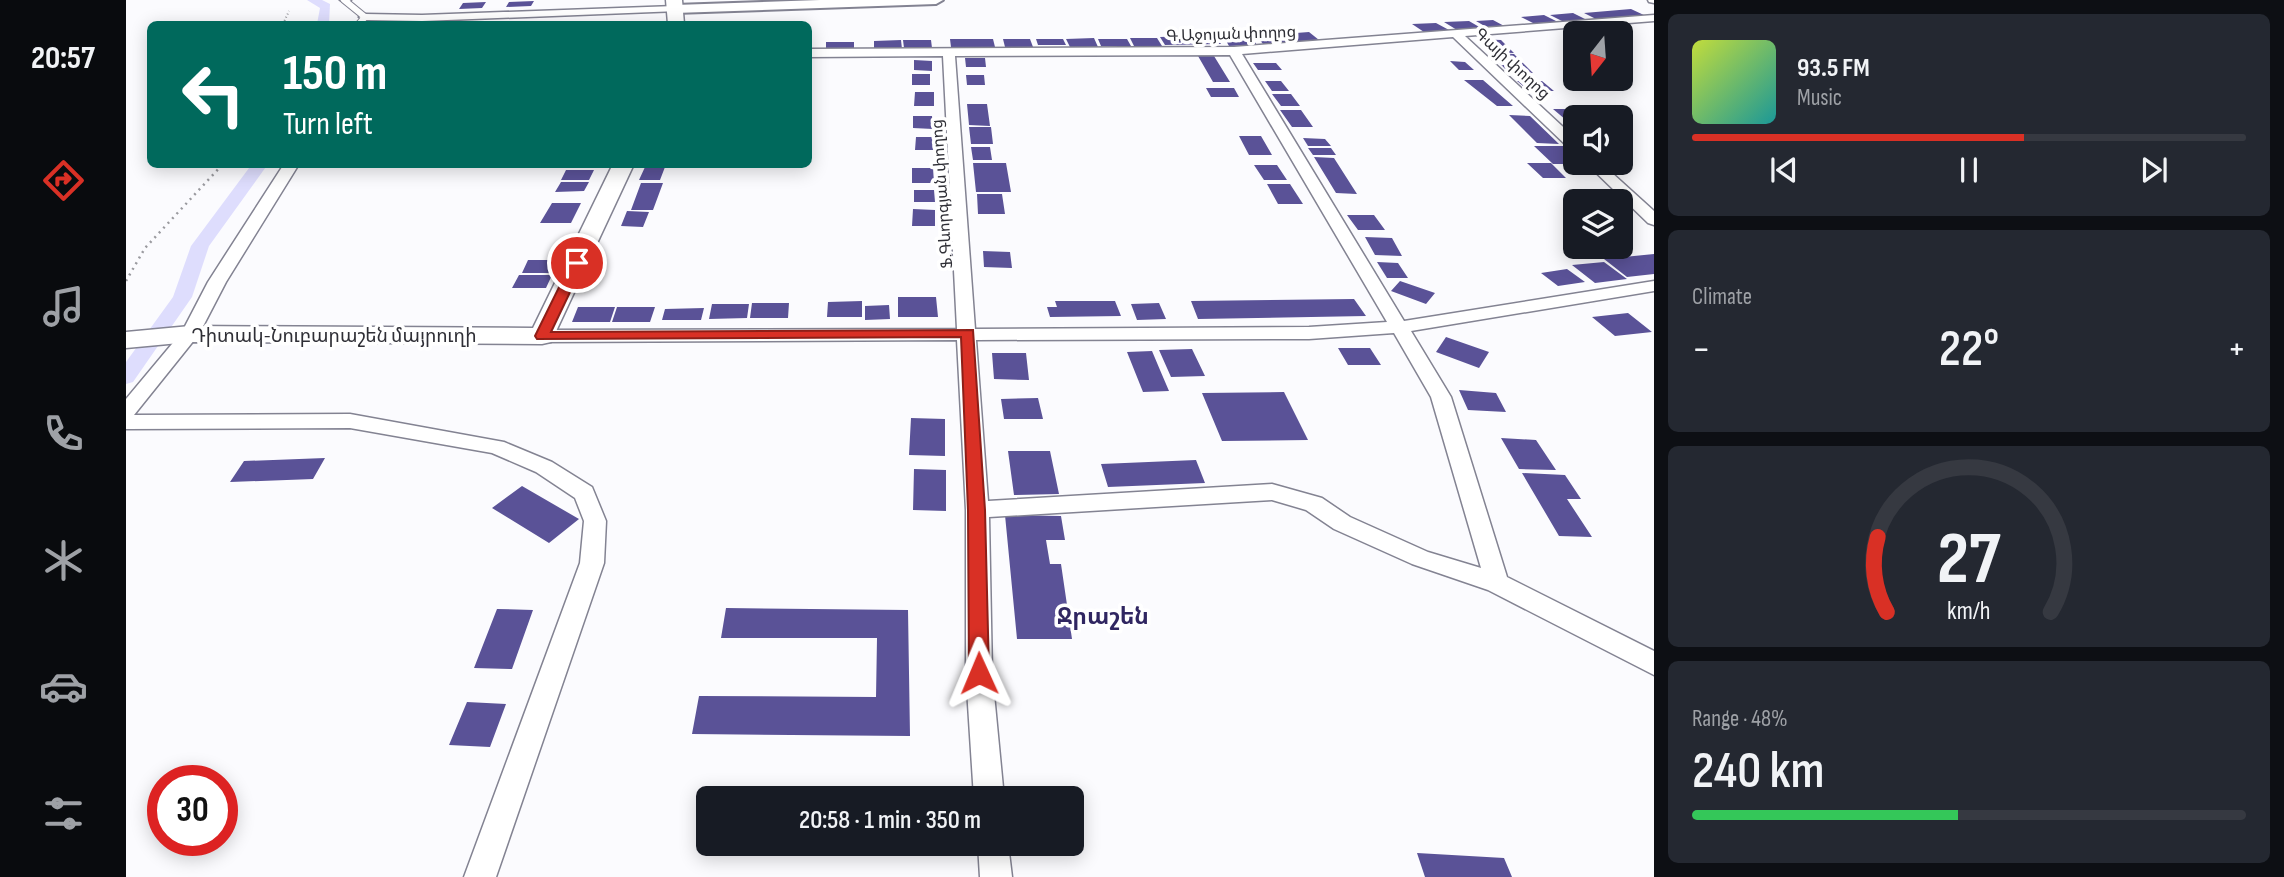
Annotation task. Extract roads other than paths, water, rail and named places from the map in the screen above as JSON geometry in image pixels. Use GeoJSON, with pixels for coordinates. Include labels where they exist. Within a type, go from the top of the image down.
{"type":"FeatureCollection","features":[{"type":"Feature","properties":{"kind":"main road"},"geometry":{"type":"LineString","coordinates":[[542,336],[622,168]]}},
{"type":"Feature","properties":{"kind":"main road","name":"Դիտակ-Նուբարաշեն մայրուղի"},"geometry":{"type":"LineString","coordinates":[[132,339],[185,334],[542,336]]}},
{"type":"Feature","properties":{"kind":"street"},"geometry":{"type":"LineString","coordinates":[[362,21],[675,13],[833,2],[936,0]]}},
{"type":"Feature","properties":{"kind":"street","name":"Գ.Աջոյան փողոց"},"geometry":{"type":"LineString","coordinates":[[812,53],[1234,51],[1654,18]]}},
{"type":"Feature","properties":{"kind":"street","name":"Գայի փողոց"},"geometry":{"type":"LineString","coordinates":[[1457,35],[1563,135]]}},
{"type":"Feature","properties":{"kind":"street"},"geometry":{"type":"LineString","coordinates":[[1234,51],[1441,397],[1497,583]]}},
{"type":"Feature","properties":{"kind":"street","name":"Ֆ.Գևորգյան փողոց"},"geometry":{"type":"LineString","coordinates":[[949,52],[968,333],[977,510],[979,673],[988,786]]}},
{"type":"Feature","properties":{"kind":"street"},"geometry":{"type":"LineString","coordinates":[[126,412],[185,334],[289,168]]}},
{"type":"Feature","properties":{"kind":"street"},"geometry":{"type":"LineString","coordinates":[[1606,175],[1654,220]]}},
{"type":"Feature","properties":{"kind":"street"},"geometry":{"type":"LineString","coordinates":[[542,336],[1309,333],[1399,327],[1654,286]]}},
{"type":"Feature","properties":{"kind":"street"},"geometry":{"type":"LineString","coordinates":[[126,422],[350,421],[497,447],[544,467],[584,493],[595,521],[593,563],[480,877]]}},
{"type":"Feature","properties":{"kind":"street"},"geometry":{"type":"LineString","coordinates":[[977,510],[1272,492],[1314,504],[1342,523],[1420,558],[1497,583],[1654,664]]}},
{"type":"Feature","properties":{"kind":"street"},"geometry":{"type":"LineString","coordinates":[[994,856],[996,877]]}},
{"type":"Feature","properties":{"kind":"lane"},"geometry":{"type":"LineString","coordinates":[[345,0],[362,21]]}},
{"type":"Feature","properties":{"kind":"waterway"},"geometry":{"type":"LineString","coordinates":[[313,0],[326,6],[324,21]]}},
{"type":"Feature","properties":{"kind":"waterway"},"geometry":{"type":"LineString","coordinates":[[126,377],[182,297],[200,246],[257,168]]}},
{"type":"Feature","properties":{"kind":"district","name":"Ջրաշեն"},"geometry":{"type":"Point","coordinates":[1103,616]}}]}
